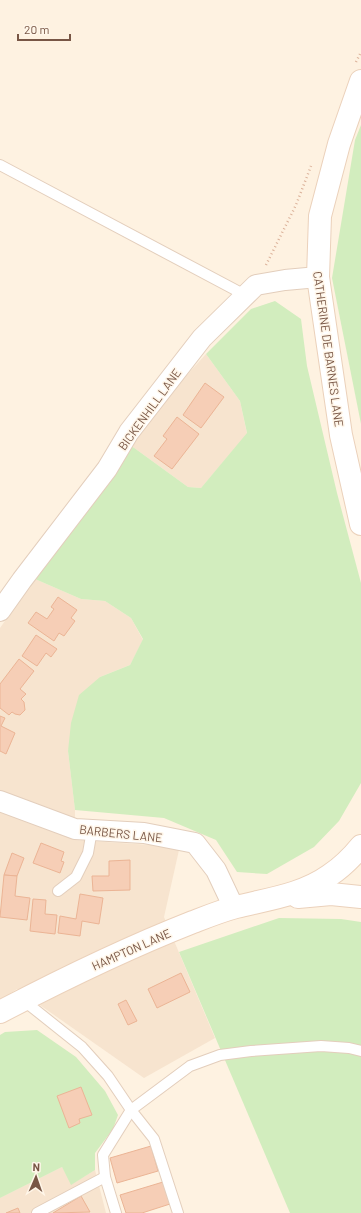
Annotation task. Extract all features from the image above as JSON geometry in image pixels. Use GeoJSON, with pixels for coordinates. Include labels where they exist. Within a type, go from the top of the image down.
{"type":"FeatureCollection","features":[{"type":"Feature","properties":{"kind":"main road","name":"CATHERINE DE BARNES LANE"},"geometry":{"type":"LineString","coordinates":[[358,73],[320,216],[318,277],[341,435],[361,524]]}},
{"type":"Feature","properties":{"kind":"main road","name":"HAMPTON LANE"},"geometry":{"type":"LineString","coordinates":[[0,1012],[47,987],[123,951],[193,922],[234,908],[267,901],[304,890],[330,875],[346,862],[361,846]]}},
{"type":"Feature","properties":{"kind":"main road","name":"HAMPTON LANE"},"geometry":{"type":"LineString","coordinates":[[267,901],[332,894],[361,897]]}},
{"type":"Feature","properties":{"kind":"street"},"geometry":{"type":"LineString","coordinates":[[251,290],[284,280],[318,277]]}},
{"type":"Feature","properties":{"kind":"street","name":"BICKENHILL LANE"},"geometry":{"type":"LineString","coordinates":[[0,611],[107,469],[129,432],[157,395],[202,338],[251,290]]}},
{"type":"Feature","properties":{"kind":"street","name":"BARBERS LANE"},"geometry":{"type":"LineString","coordinates":[[0,801],[75,829],[144,833],[195,843],[216,870],[234,908]]}},
{"type":"Feature","properties":{"kind":"lane"},"geometry":{"type":"LineString","coordinates":[[0,165],[251,290]]}},
{"type":"Feature","properties":{"kind":"lane"},"geometry":{"type":"LineString","coordinates":[[58,891],[76,877],[88,853],[92,830]]}},
{"type":"Feature","properties":{"kind":"lane"},"geometry":{"type":"LineString","coordinates":[[23,1000],[82,1047],[108,1076],[131,1110],[154,1139],[178,1213]]}},
{"type":"Feature","properties":{"kind":"lane"},"geometry":{"type":"LineString","coordinates":[[116,1213],[105,1177],[103,1156],[131,1110],[190,1066],[220,1056],[251,1051],[321,1046],[349,1048],[361,1051]]}},
{"type":"Feature","properties":{"kind":"lane"},"geometry":{"type":"LineString","coordinates":[[37,1213],[105,1177]]}},
{"type":"Feature","properties":{"kind":"path"},"geometry":{"type":"LineString","coordinates":[[358,73],[361,52]]}},
{"type":"Feature","properties":{"kind":"path"},"geometry":{"type":"LineString","coordinates":[[251,290],[296,205],[313,162]]}},
{"type":"Feature","properties":{"kind":"shaded area"},"geometry":{"type":"Polygon","coordinates":[[[206,354],[240,401],[247,434],[201,488],[188,487],[126,442],[206,354]]]}},
{"type":"Feature","properties":{"kind":"shaded area"},"geometry":{"type":"Polygon","coordinates":[[[35,579],[81,599],[105,601],[131,618],[143,640],[130,665],[100,677],[68,751],[75,810],[75,840],[151,845],[179,850],[164,917],[215,1038],[144,1078],[17,989],[0,1000],[0,628],[35,579]]]}},
{"type":"Feature","properties":{"kind":"shaded area"},"geometry":{"type":"Polygon","coordinates":[[[62,1167],[72,1184],[95,1170],[106,1213],[0,1213],[0,1198],[62,1167]]]}},
{"type":"Feature","properties":{"kind":"green space"},"geometry":{"type":"Polygon","coordinates":[[[361,125],[361,424],[332,278],[355,140],[361,125]]]}},
{"type":"Feature","properties":{"kind":"green space"},"geometry":{"type":"Polygon","coordinates":[[[275,301],[301,319],[307,366],[337,493],[361,583],[361,783],[339,821],[314,847],[267,874],[237,872],[216,840],[164,818],[75,810],[68,751],[71,723],[79,695],[100,677],[130,665],[143,639],[131,618],[105,601],[81,599],[35,579],[126,442],[188,487],[201,488],[247,433],[240,401],[206,354],[251,309],[275,301]]]}},
{"type":"Feature","properties":{"kind":"green space"},"geometry":{"type":"Polygon","coordinates":[[[279,918],[341,919],[361,922],[361,1213],[290,1213],[179,952],[279,918]]]}},
{"type":"Feature","properties":{"kind":"green space"},"geometry":{"type":"Polygon","coordinates":[[[37,1030],[76,1057],[105,1091],[118,1115],[113,1129],[95,1153],[95,1170],[71,1185],[62,1167],[0,1198],[0,1035],[5,1032],[37,1030]]]}},
{"type":"Feature","properties":{"kind":"building"},"geometry":{"type":"Polygon","coordinates":[[[205,383],[224,397],[201,428],[183,415],[205,383]]]}},
{"type":"Feature","properties":{"kind":"building"},"geometry":{"type":"Polygon","coordinates":[[[177,417],[199,434],[172,469],[154,456],[167,439],[163,436],[177,417]]]}},
{"type":"Feature","properties":{"kind":"building"},"geometry":{"type":"Polygon","coordinates":[[[58,597],[77,610],[71,618],[75,621],[64,636],[59,633],[54,641],[28,623],[36,612],[47,619],[54,609],[51,607],[58,597]]]}},
{"type":"Feature","properties":{"kind":"building"},"geometry":{"type":"Polygon","coordinates":[[[36,635],[57,649],[51,657],[46,653],[37,666],[22,656],[36,635]]]}},
{"type":"Feature","properties":{"kind":"building"},"geometry":{"type":"Polygon","coordinates":[[[19,659],[34,671],[20,689],[26,694],[21,699],[24,702],[25,710],[20,715],[12,712],[9,715],[0,708],[0,684],[19,659]]]}},
{"type":"Feature","properties":{"kind":"building"},"geometry":{"type":"Polygon","coordinates":[[[0,716],[5,718],[1,726],[15,733],[6,754],[0,751],[0,716]]]}},
{"type":"Feature","properties":{"kind":"building"},"geometry":{"type":"Polygon","coordinates":[[[41,843],[64,852],[61,861],[64,862],[60,873],[33,863],[41,843]]]}},
{"type":"Feature","properties":{"kind":"building"},"geometry":{"type":"Polygon","coordinates":[[[12,853],[24,858],[17,876],[4,875],[12,853]]]}},
{"type":"Feature","properties":{"kind":"building"},"geometry":{"type":"Polygon","coordinates":[[[130,860],[130,890],[93,891],[92,876],[109,876],[109,861],[130,860]]]}},
{"type":"Feature","properties":{"kind":"building"},"geometry":{"type":"Polygon","coordinates":[[[4,875],[17,876],[15,896],[30,898],[27,920],[0,917],[4,875]]]}},
{"type":"Feature","properties":{"kind":"building"},"geometry":{"type":"Polygon","coordinates":[[[80,894],[103,898],[99,924],[82,921],[80,936],[58,933],[60,916],[76,919],[80,894]]]}},
{"type":"Feature","properties":{"kind":"building"},"geometry":{"type":"Polygon","coordinates":[[[33,899],[46,900],[45,914],[57,915],[55,934],[30,931],[33,899]]]}},
{"type":"Feature","properties":{"kind":"building"},"geometry":{"type":"Polygon","coordinates":[[[181,973],[190,992],[157,1008],[148,989],[181,973]]]}},
{"type":"Feature","properties":{"kind":"building"},"geometry":{"type":"Polygon","coordinates":[[[126,1000],[137,1021],[128,1025],[118,1004],[126,1000]]]}},
{"type":"Feature","properties":{"kind":"building"},"geometry":{"type":"Polygon","coordinates":[[[81,1087],[92,1115],[79,1119],[80,1123],[69,1128],[57,1096],[81,1087]]]}},
{"type":"Feature","properties":{"kind":"building"},"geometry":{"type":"Polygon","coordinates":[[[151,1146],[158,1171],[117,1183],[110,1158],[151,1146]]]}},
{"type":"Feature","properties":{"kind":"building"},"geometry":{"type":"Polygon","coordinates":[[[163,1182],[170,1204],[142,1213],[126,1213],[120,1195],[163,1182]]]}},
{"type":"Feature","properties":{"kind":"building"},"geometry":{"type":"Polygon","coordinates":[[[81,1196],[90,1212],[53,1213],[81,1196]]]}},
{"type":"Feature","properties":{"kind":"building"},"geometry":{"type":"Polygon","coordinates":[[[18,1208],[20,1213],[6,1213],[18,1208]]]}}]}
